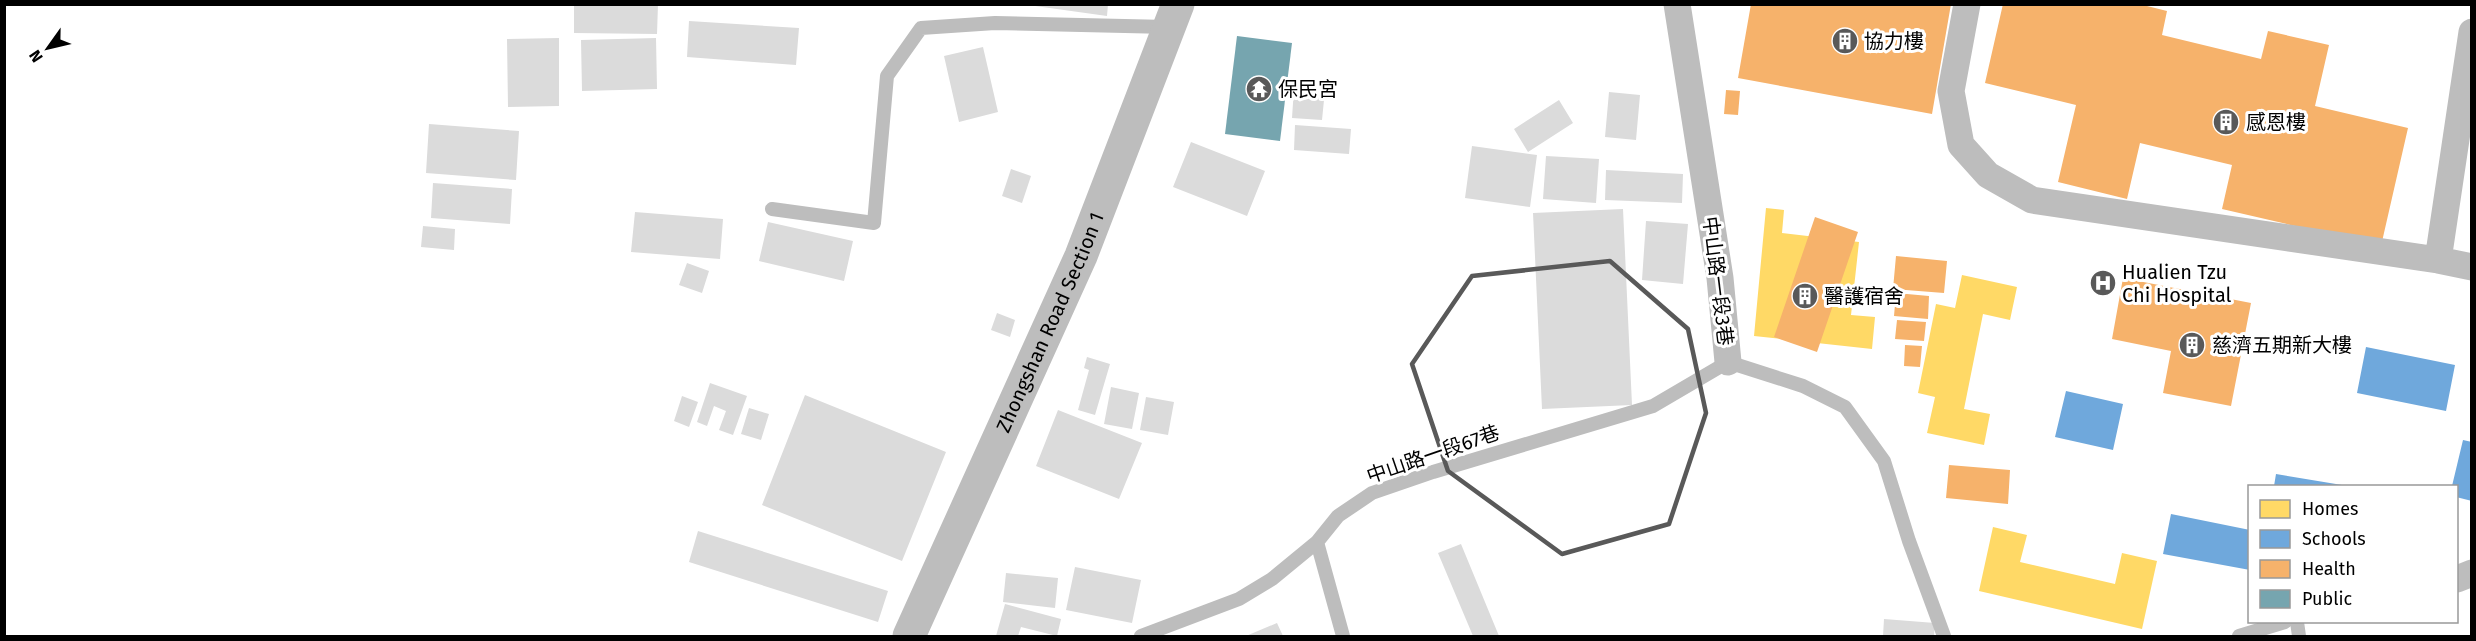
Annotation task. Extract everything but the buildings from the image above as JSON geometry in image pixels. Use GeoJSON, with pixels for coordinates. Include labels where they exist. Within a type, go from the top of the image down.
{"type":"FeatureCollection","features":[{"type":"Feature","properties":{"kind":"street","name":"中山路一段3巷"},"geometry":{"type":"LineString","coordinates":[[1677,4],[1720,278],[1728,362]]}},
{"type":"Feature","properties":{"kind":"street"},"geometry":{"type":"LineString","coordinates":[[1967,4],[1951,91],[1960,145],[1988,175],[2032,200],[2438,260],[2472,267]]}},
{"type":"Feature","properties":{"kind":"street","name":"Zhongshan Road Section 1"},"geometry":{"type":"LineString","coordinates":[[909,636],[1081,256],[1174,16]]}},
{"type":"Feature","properties":{"kind":"street"},"geometry":{"type":"LineString","coordinates":[[2438,260],[2472,32]]}},
{"type":"Feature","properties":{"kind":"lane"},"geometry":{"type":"LineString","coordinates":[[772,209],[874,223],[887,76],[921,28],[1174,16]]}},
{"type":"Feature","properties":{"kind":"lane","name":"中山路一段67巷"},"geometry":{"type":"LineString","coordinates":[[1141,636],[1239,599],[1272,579],[1317,542],[1338,516],[1372,492],[1653,406],[1728,362]]}},
{"type":"Feature","properties":{"kind":"lane","name":"中山路一段3巷"},"geometry":{"type":"LineString","coordinates":[[1728,362],[1803,386],[1845,406],[1884,461],[1909,541],[1944,636]]}},
{"type":"Feature","properties":{"kind":"lane"},"geometry":{"type":"LineString","coordinates":[[1317,542],[1343,636]]}},
{"type":"Feature","properties":{"kind":"lane"},"geometry":{"type":"LineString","coordinates":[[2239,636],[2279,623]]}},
{"type":"Feature","properties":{"kind":"highlighted area"},"geometry":{"type":"Polygon","coordinates":[[[1610,261],[1688,329],[1706,413],[1669,524],[1562,554],[1448,471],[1412,364],[1472,276],[1610,261]]]}},
{"type":"Feature","properties":{"kind":"place","name":"協力樓"},"geometry":{"type":"Point","coordinates":[1845,41]}},
{"type":"Feature","properties":{"kind":"place","name":"保民宮"},"geometry":{"type":"Point","coordinates":[1259,89]}},
{"type":"Feature","properties":{"kind":"place","name":"感恩樓"},"geometry":{"type":"Point","coordinates":[2226,122]}},
{"type":"Feature","properties":{"kind":"place","name":"Hualien Tzu Chi Hospital"},"geometry":{"type":"Point","coordinates":[2103,283]}},
{"type":"Feature","properties":{"kind":"place","name":"醫護宿舍"},"geometry":{"type":"Point","coordinates":[1805,296]}},
{"type":"Feature","properties":{"kind":"place","name":"慈濟五期新大樓"},"geometry":{"type":"Point","coordinates":[2192,345]}}]}
